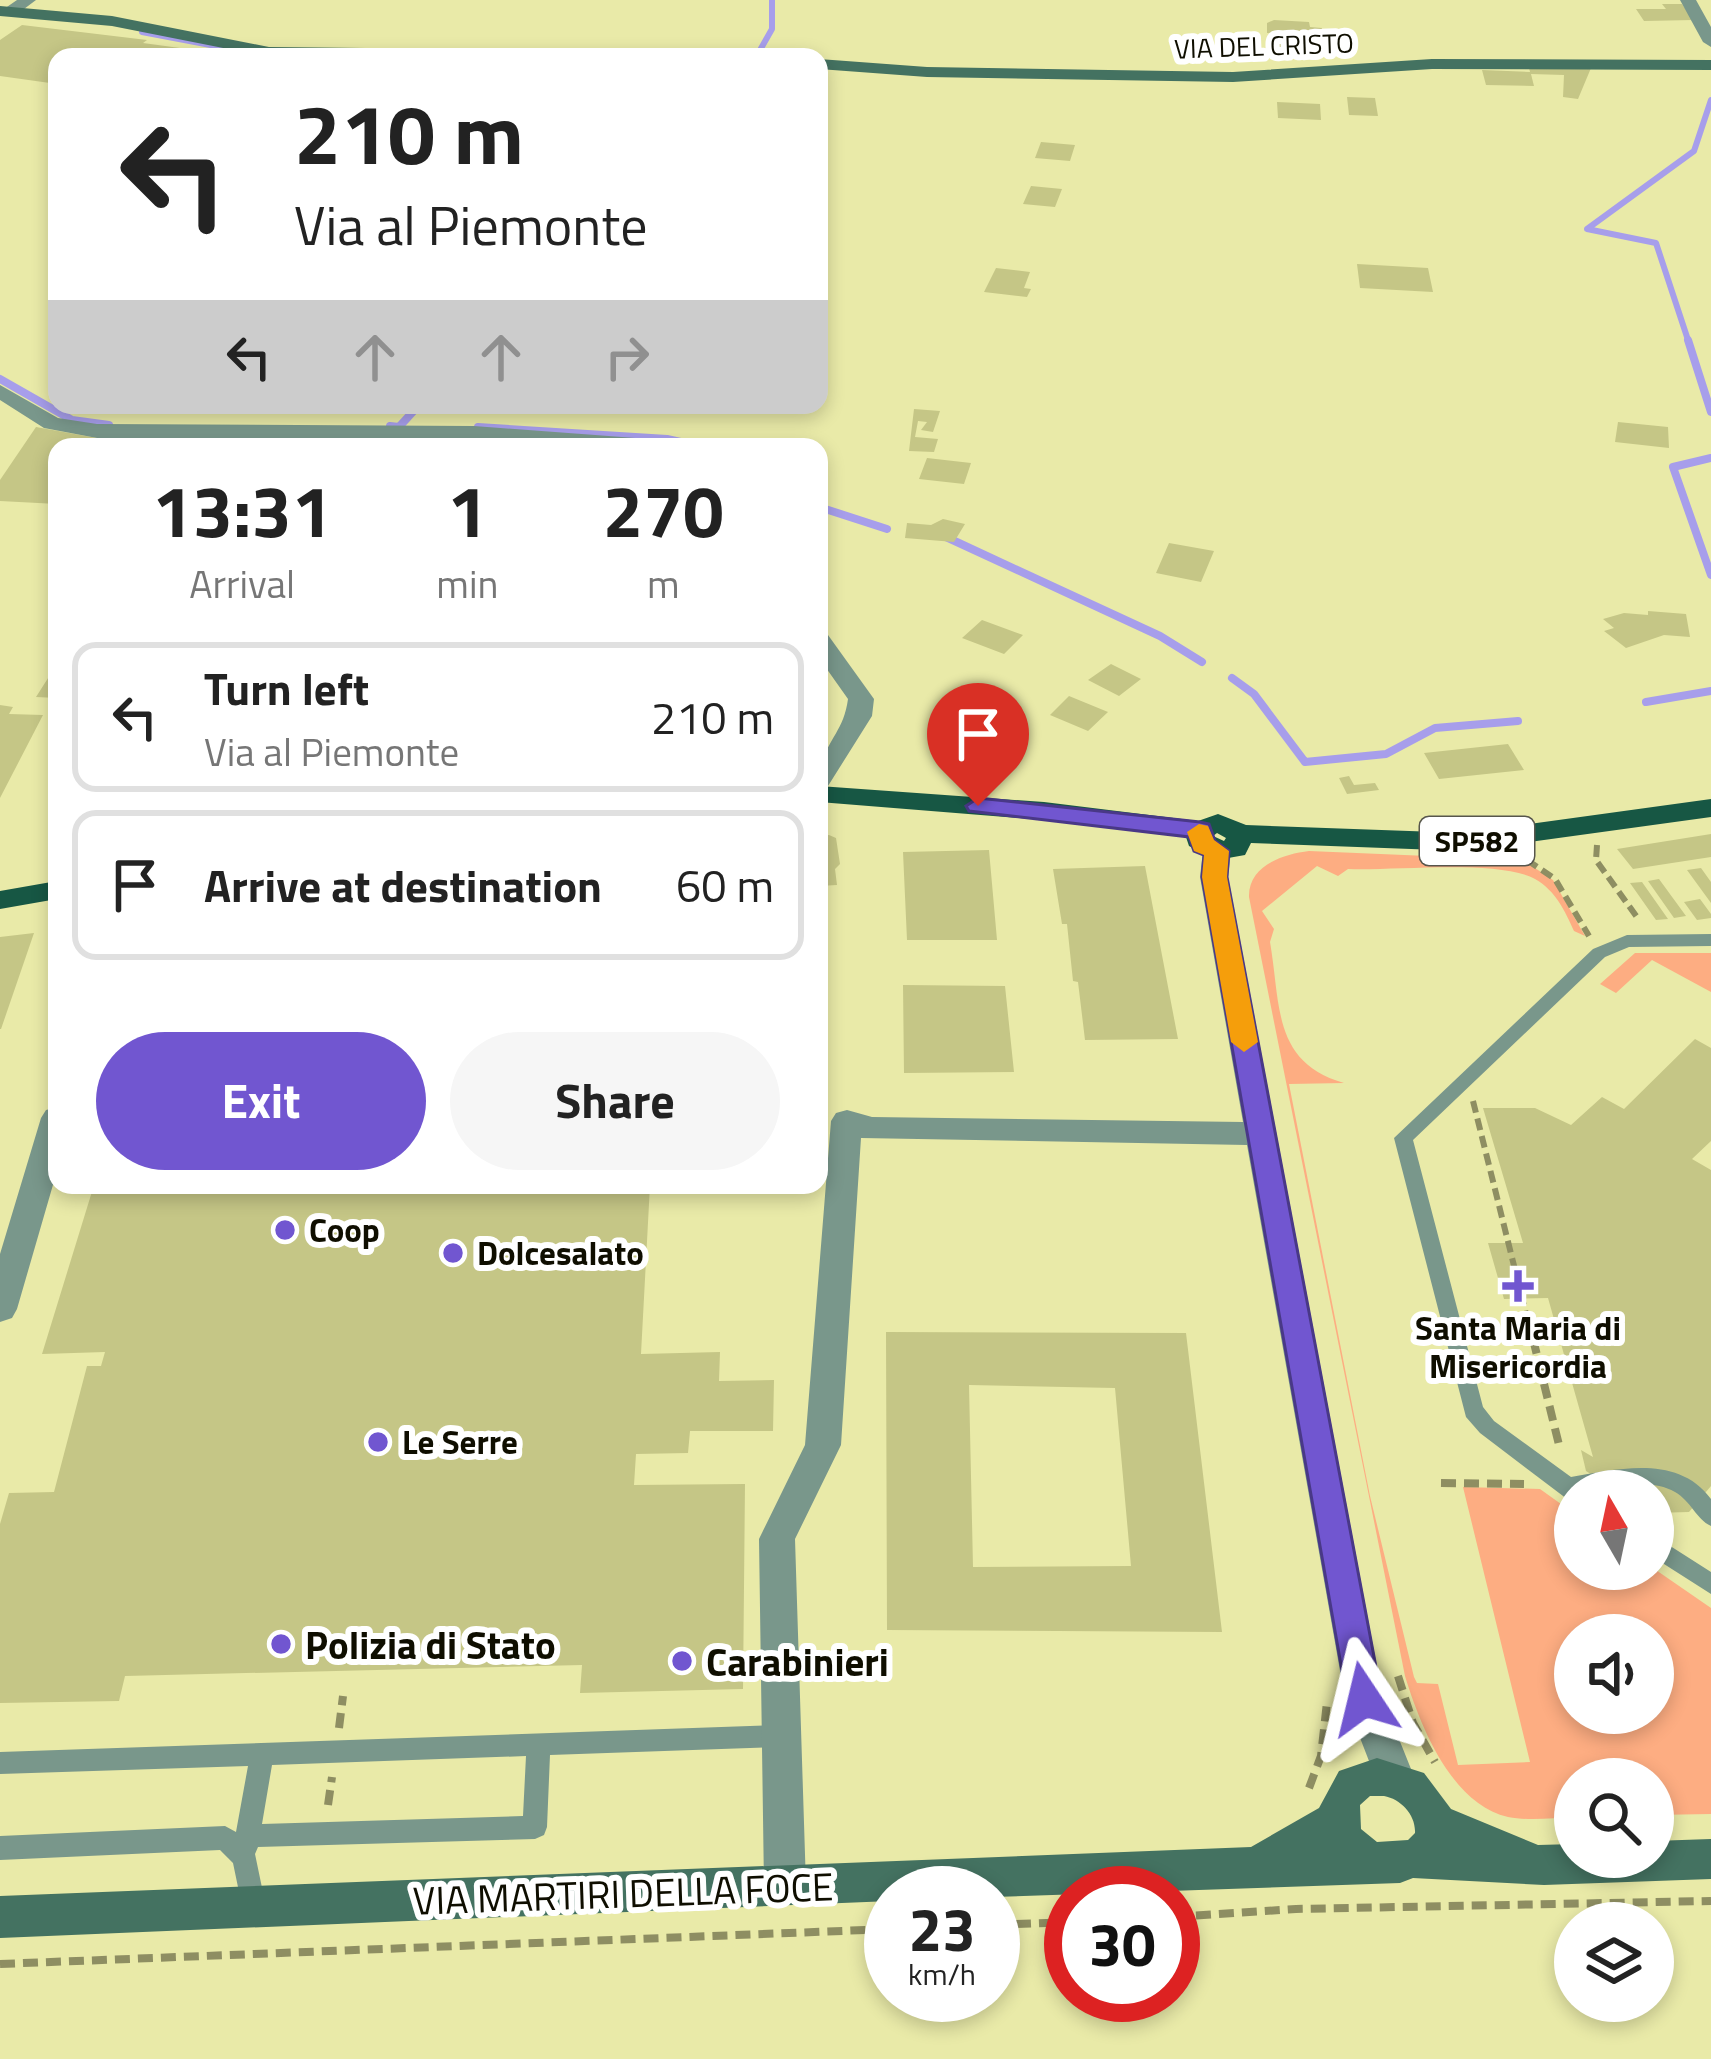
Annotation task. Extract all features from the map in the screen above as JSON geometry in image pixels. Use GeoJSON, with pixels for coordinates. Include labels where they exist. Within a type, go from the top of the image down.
{"type":"FeatureCollection","features":[{"type":"Feature","properties":{"kind":"main road","name":"SP582"},"geometry":{"type":"LineString","coordinates":[[828,795],[1044,811],[1219,838],[1465,842],[1711,808]]}},
{"type":"Feature","properties":{"kind":"main road"},"geometry":{"type":"LineString","coordinates":[[7,898],[48,891]]}},
{"type":"Feature","properties":{"kind":"main road"},"geometry":{"type":"LineString","coordinates":[[7,898],[48,900]]}},
{"type":"Feature","properties":{"kind":"street"},"geometry":{"type":"LineString","coordinates":[[5,11],[28,0]]}},
{"type":"Feature","properties":{"kind":"street"},"geometry":{"type":"LineString","coordinates":[[1688,0],[1711,42]]}},
{"type":"Feature","properties":{"kind":"street"},"geometry":{"type":"LineString","coordinates":[[5,11],[112,21],[248,48]]}},
{"type":"Feature","properties":{"kind":"street","name":"VIA DEL CRISTO"},"geometry":{"type":"LineString","coordinates":[[828,65],[927,72],[1233,77],[1453,63],[1711,65]]}},
{"type":"Feature","properties":{"kind":"street"},"geometry":{"type":"LineString","coordinates":[[0,391],[52,423],[97,431],[572,438]]}},
{"type":"Feature","properties":{"kind":"street"},"geometry":{"type":"LineString","coordinates":[[828,652],[862,699],[860,716],[828,766]]}},
{"type":"Feature","properties":{"kind":"street"},"geometry":{"type":"LineString","coordinates":[[1219,838],[1214,877],[1261,1134],[1346,1698],[1332,1803],[1350,1844],[1373,1862],[1397,1866],[1426,1841]]}},
{"type":"Feature","properties":{"kind":"street"},"geometry":{"type":"LineString","coordinates":[[785,1886],[777,1539],[787,1503],[811,1477],[823,1445],[847,1121],[871,1129],[1261,1134]]}},
{"type":"Feature","properties":{"kind":"street"},"geometry":{"type":"LineString","coordinates":[[0,1309],[48,1148]]}},
{"type":"Feature","properties":{"kind":"street"},"geometry":{"type":"LineString","coordinates":[[1346,1698],[1395,1779]]}},
{"type":"Feature","properties":{"kind":"street"},"geometry":{"type":"LineString","coordinates":[[1332,1803],[1378,1776],[1395,1779],[1418,1793],[1426,1841]]}},
{"type":"Feature","properties":{"kind":"street","name":"VIA MARTIRI DELLA FOCE"},"geometry":{"type":"LineString","coordinates":[[1245,1868],[1289,1851],[1332,1803]]}},
{"type":"Feature","properties":{"kind":"street"},"geometry":{"type":"LineString","coordinates":[[1426,1841],[1544,1865],[1711,1859]]}},
{"type":"Feature","properties":{"kind":"street","name":"VIA MARTIRI DELLA FOCE"},"geometry":{"type":"LineString","coordinates":[[0,1916],[1373,1862]]}},
{"type":"Feature","properties":{"kind":"lane"},"geometry":{"type":"LineString","coordinates":[[1554,1471],[1487,1427],[1473,1411],[1403,1138],[1599,952],[1627,941],[1711,940]]}},
{"type":"Feature","properties":{"kind":"lane"},"geometry":{"type":"LineString","coordinates":[[1674,1480],[1700,1497],[1711,1517]]}},
{"type":"Feature","properties":{"kind":"lane"},"geometry":{"type":"LineString","coordinates":[[1674,1558],[1711,1584]]}},
{"type":"Feature","properties":{"kind":"lane"},"geometry":{"type":"LineString","coordinates":[[0,1763],[782,1736]]}},
{"type":"Feature","properties":{"kind":"lane"},"geometry":{"type":"LineString","coordinates":[[0,1848],[239,1844],[535,1827],[538,1744]]}},
{"type":"Feature","properties":{"kind":"lane"},"geometry":{"type":"LineString","coordinates":[[253,1907],[239,1844],[262,1754]]}},
{"type":"Feature","properties":{"kind":"path"},"geometry":{"type":"LineString","coordinates":[[1605,840],[1598,844],[1597,860],[1639,920],[1653,928]]}},
{"type":"Feature","properties":{"kind":"path"},"geometry":{"type":"LineString","coordinates":[[1518,856],[1555,879],[1590,938],[1588,945]]}},
{"type":"Feature","properties":{"kind":"path"},"geometry":{"type":"LineString","coordinates":[[1457,1108],[1471,1094],[1566,1470]]}},
{"type":"Feature","properties":{"kind":"path"},"geometry":{"type":"LineString","coordinates":[[1441,1483],[1534,1484]]}},
{"type":"Feature","properties":{"kind":"path"},"geometry":{"type":"LineString","coordinates":[[1397,1675],[1413,1723],[1438,1769]]}},
{"type":"Feature","properties":{"kind":"path"},"geometry":{"type":"LineString","coordinates":[[1332,1803],[1322,1756],[1346,1698]]}},
{"type":"Feature","properties":{"kind":"path"},"geometry":{"type":"LineString","coordinates":[[1200,1916],[1711,1901]]}},
{"type":"Feature","properties":{"kind":"path"},"geometry":{"type":"LineString","coordinates":[[0,1964],[864,1930]]}},
{"type":"Feature","properties":{"kind":"shaded area"},"geometry":{"type":"Polygon","coordinates":[[[1309,851],[1523,860],[1553,880],[1585,936],[1574,931],[1549,889],[1535,879],[1497,869],[1348,869],[1338,876],[1317,866],[1262,911],[1274,929],[1270,942],[1279,1009],[1292,1046],[1304,1061],[1344,1083],[1289,1084],[1370,1496],[1414,1677],[1417,1683],[1438,1684],[1458,1765],[1530,1762],[1463,1487],[1540,1489],[1554,1499],[1554,1590],[1674,1590],[1674,1582],[1711,1608],[1711,1814],[1674,1815],[1674,1758],[1554,1758],[1554,1818],[1508,1817],[1488,1809],[1454,1780],[1419,1717],[1405,1676],[1249,897],[1254,877],[1278,859],[1309,851]]]}},
{"type":"Feature","properties":{"kind":"shaded area"},"geometry":{"type":"Polygon","coordinates":[[[1635,953],[1711,953],[1711,992],[1652,960],[1616,993],[1600,984],[1635,953]]]}},
{"type":"Feature","properties":{"kind":"building"},"geometry":{"type":"Polygon","coordinates":[[[1662,4],[1682,4],[1693,20],[1644,21],[1636,9],[1666,9],[1662,4]]]}},
{"type":"Feature","properties":{"kind":"building"},"geometry":{"type":"Polygon","coordinates":[[[1309,22],[1310,27],[1322,28],[1322,35],[1267,33],[1267,23],[1309,22]]]}},
{"type":"Feature","properties":{"kind":"building"},"geometry":{"type":"Polygon","coordinates":[[[22,25],[180,48],[48,48],[48,83],[0,76],[0,40],[22,25]]]}},
{"type":"Feature","properties":{"kind":"building"},"geometry":{"type":"Polygon","coordinates":[[[1276,38],[1311,39],[1312,53],[1276,51],[1276,38]]]}},
{"type":"Feature","properties":{"kind":"building"},"geometry":{"type":"Polygon","coordinates":[[[1529,68],[1591,68],[1578,99],[1563,97],[1564,75],[1531,74],[1534,86],[1486,85],[1482,70],[1530,72],[1529,68]]]}},
{"type":"Feature","properties":{"kind":"building"},"geometry":{"type":"Polygon","coordinates":[[[1347,97],[1375,98],[1378,116],[1349,115],[1347,97]]]}},
{"type":"Feature","properties":{"kind":"building"},"geometry":{"type":"Polygon","coordinates":[[[1277,102],[1320,104],[1321,120],[1278,118],[1277,102]]]}},
{"type":"Feature","properties":{"kind":"building"},"geometry":{"type":"Polygon","coordinates":[[[1041,142],[1075,145],[1070,161],[1035,158],[1041,142]]]}},
{"type":"Feature","properties":{"kind":"building"},"geometry":{"type":"Polygon","coordinates":[[[1031,186],[1062,189],[1055,207],[1023,204],[1031,186]]]}},
{"type":"Feature","properties":{"kind":"building"},"geometry":{"type":"Polygon","coordinates":[[[1357,264],[1428,268],[1433,292],[1360,288],[1357,264]]]}},
{"type":"Feature","properties":{"kind":"building"},"geometry":{"type":"Polygon","coordinates":[[[996,268],[1030,272],[1024,288],[1031,289],[1027,297],[984,292],[996,268]]]}},
{"type":"Feature","properties":{"kind":"building"},"geometry":{"type":"Polygon","coordinates":[[[914,409],[940,411],[933,432],[921,430],[927,422],[918,421],[915,437],[938,439],[934,452],[909,451],[914,409]]]}},
{"type":"Feature","properties":{"kind":"building"},"geometry":{"type":"Polygon","coordinates":[[[1618,422],[1668,427],[1669,448],[1615,442],[1618,422]]]}},
{"type":"Feature","properties":{"kind":"building"},"geometry":{"type":"Polygon","coordinates":[[[36,427],[97,438],[48,438],[48,504],[0,501],[0,480],[36,427]]]}},
{"type":"Feature","properties":{"kind":"building"},"geometry":{"type":"Polygon","coordinates":[[[375,437],[375,438],[97,438],[375,437]]]}},
{"type":"Feature","properties":{"kind":"building"},"geometry":{"type":"Polygon","coordinates":[[[927,458],[971,463],[964,484],[919,479],[927,458]]]}},
{"type":"Feature","properties":{"kind":"building"},"geometry":{"type":"Polygon","coordinates":[[[943,519],[965,524],[954,542],[905,538],[907,523],[931,525],[943,519]]]}},
{"type":"Feature","properties":{"kind":"building"},"geometry":{"type":"Polygon","coordinates":[[[1169,543],[1214,551],[1201,582],[1156,573],[1169,543]]]}},
{"type":"Feature","properties":{"kind":"building"},"geometry":{"type":"Polygon","coordinates":[[[1648,611],[1686,614],[1690,637],[1664,635],[1626,648],[1604,631],[1614,628],[1603,619],[1624,613],[1648,615],[1648,611]]]}},
{"type":"Feature","properties":{"kind":"building"},"geometry":{"type":"Polygon","coordinates":[[[982,620],[1023,635],[1004,654],[962,638],[982,620]]]}},
{"type":"Feature","properties":{"kind":"building"},"geometry":{"type":"Polygon","coordinates":[[[1111,664],[1141,679],[1119,696],[1088,680],[1111,664]]]}},
{"type":"Feature","properties":{"kind":"building"},"geometry":{"type":"Polygon","coordinates":[[[48,678],[48,698],[36,697],[48,678]]]}},
{"type":"Feature","properties":{"kind":"building"},"geometry":{"type":"Polygon","coordinates":[[[1069,696],[1108,712],[1088,731],[1050,715],[1069,696]]]}},
{"type":"Feature","properties":{"kind":"building"},"geometry":{"type":"Polygon","coordinates":[[[0,705],[13,707],[9,714],[43,715],[0,798],[0,705]]]}},
{"type":"Feature","properties":{"kind":"building"},"geometry":{"type":"Polygon","coordinates":[[[1508,744],[1524,770],[1439,779],[1424,753],[1508,744]]]}},
{"type":"Feature","properties":{"kind":"building"},"geometry":{"type":"Polygon","coordinates":[[[1349,776],[1354,785],[1375,783],[1379,790],[1347,794],[1339,778],[1349,776]]]}},
{"type":"Feature","properties":{"kind":"building"},"geometry":{"type":"Polygon","coordinates":[[[1711,834],[1711,857],[1633,869],[1617,849],[1711,834]]]}},
{"type":"Feature","properties":{"kind":"building"},"geometry":{"type":"Polygon","coordinates":[[[828,835],[836,838],[837,885],[828,886],[828,835]]]}},
{"type":"Feature","properties":{"kind":"building"},"geometry":{"type":"Polygon","coordinates":[[[989,850],[997,940],[907,940],[903,852],[989,850]]]}},
{"type":"Feature","properties":{"kind":"building"},"geometry":{"type":"Polygon","coordinates":[[[1145,866],[1178,1039],[1085,1040],[1078,982],[1073,981],[1067,924],[1062,924],[1053,869],[1145,866]]]}},
{"type":"Feature","properties":{"kind":"building"},"geometry":{"type":"Polygon","coordinates":[[[1701,868],[1711,882],[1711,903],[1687,870],[1701,868]]]}},
{"type":"Feature","properties":{"kind":"building"},"geometry":{"type":"Polygon","coordinates":[[[1659,879],[1686,916],[1674,918],[1648,881],[1659,879]]]}},
{"type":"Feature","properties":{"kind":"building"},"geometry":{"type":"Polygon","coordinates":[[[1642,882],[1668,919],[1656,920],[1630,883],[1642,882]]]}},
{"type":"Feature","properties":{"kind":"building"},"geometry":{"type":"Polygon","coordinates":[[[1700,899],[1711,918],[1697,920],[1684,902],[1700,899]]]}},
{"type":"Feature","properties":{"kind":"building"},"geometry":{"type":"Polygon","coordinates":[[[34,933],[1,1029],[0,1029],[0,937],[34,933]]]}},
{"type":"Feature","properties":{"kind":"building"},"geometry":{"type":"Polygon","coordinates":[[[903,985],[1005,986],[1014,1072],[904,1073],[903,985]]]}},
{"type":"Feature","properties":{"kind":"building"},"geometry":{"type":"Polygon","coordinates":[[[1695,1039],[1711,1048],[1711,1141],[1692,1159],[1711,1170],[1711,1486],[1689,1512],[1674,1512],[1674,1470],[1586,1470],[1581,1450],[1593,1457],[1548,1298],[1504,1299],[1488,1243],[1523,1243],[1483,1108],[1535,1108],[1571,1125],[1602,1097],[1624,1109],[1695,1039]]]}},
{"type":"Feature","properties":{"kind":"building","name":"Le Serre"},"geometry":{"type":"Polygon","coordinates":[[[91,1194],[650,1194],[641,1354],[720,1352],[719,1381],[774,1380],[773,1431],[690,1431],[688,1453],[636,1454],[634,1485],[745,1484],[743,1689],[580,1693],[582,1665],[125,1676],[119,1701],[0,1703],[0,1524],[9,1493],[54,1492],[87,1366],[101,1366],[105,1352],[42,1354],[91,1194]]]}},
{"type":"Feature","properties":{"kind":"building"},"geometry":{"type":"Polygon","coordinates":[[[886,1332],[1186,1333],[1222,1632],[887,1630],[886,1332]],[[969,1385],[973,1567],[1131,1566],[1115,1388],[969,1385]]]}},
{"type":"Feature","properties":{"kind":"waterway"},"geometry":{"type":"LineString","coordinates":[[761,48],[772,29],[772,0]]}},
{"type":"Feature","properties":{"kind":"waterway"},"geometry":{"type":"LineString","coordinates":[[142,32],[226,48]]}},
{"type":"Feature","properties":{"kind":"waterway"},"geometry":{"type":"LineString","coordinates":[[1689,343],[1656,243],[1587,229],[1694,151],[1711,100]]}},
{"type":"Feature","properties":{"kind":"waterway"},"geometry":{"type":"LineString","coordinates":[[1688,340],[1711,412]]}},
{"type":"Feature","properties":{"kind":"waterway"},"geometry":{"type":"LineString","coordinates":[[0,379],[48,406]]}},
{"type":"Feature","properties":{"kind":"waterway"},"geometry":{"type":"LineString","coordinates":[[61,414],[109,425]]}},
{"type":"Feature","properties":{"kind":"waterway"},"geometry":{"type":"LineString","coordinates":[[390,426],[399,427],[411,414]]}},
{"type":"Feature","properties":{"kind":"waterway"},"geometry":{"type":"LineString","coordinates":[[478,427],[651,438]]}},
{"type":"Feature","properties":{"kind":"waterway"},"geometry":{"type":"LineString","coordinates":[[1711,458],[1673,467],[1711,575]]}},
{"type":"Feature","properties":{"kind":"waterway"},"geometry":{"type":"LineString","coordinates":[[828,510],[887,529]]}},
{"type":"Feature","properties":{"kind":"waterway"},"geometry":{"type":"LineString","coordinates":[[946,537],[1160,636],[1202,662]]}},
{"type":"Feature","properties":{"kind":"waterway"},"geometry":{"type":"LineString","coordinates":[[1232,678],[1254,694],[1305,762],[1386,754],[1435,728],[1518,721]]}},
{"type":"Feature","properties":{"kind":"waterway"},"geometry":{"type":"LineString","coordinates":[[1646,702],[1711,691]]}},
{"type":"Feature","properties":{"kind":"slow traffic"},"geometry":{"type":"LineString","coordinates":[[1199,832],[1203,845],[1217,851],[1214,877],[1244,1042]]}},
{"type":"Feature","properties":{"kind":"place","name":"Coop"},"geometry":{"type":"Point","coordinates":[285,1230]}},
{"type":"Feature","properties":{"kind":"place","name":"Dolcesalato"},"geometry":{"type":"Point","coordinates":[453,1253]}},
{"type":"Feature","properties":{"kind":"place","name":"Santa Maria di Misericordia"},"geometry":{"type":"Point","coordinates":[1518,1286]}},
{"type":"Feature","properties":{"kind":"place","name":"Le Serre"},"geometry":{"type":"Point","coordinates":[378,1442]}},
{"type":"Feature","properties":{"kind":"place","name":"Polizia di Stato"},"geometry":{"type":"Point","coordinates":[281,1644]}},
{"type":"Feature","properties":{"kind":"place","name":"Carabinieri"},"geometry":{"type":"Point","coordinates":[682,1661]}},
{"type":"Feature","properties":{"kind":"route"},"geometry":{"type":"LineString","coordinates":[[978,806],[1200,830],[1203,845],[1217,851],[1214,877],[1364,1699]]}}]}
